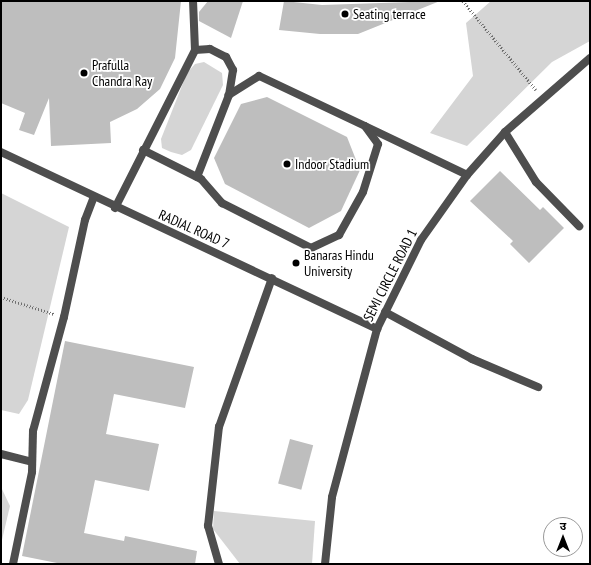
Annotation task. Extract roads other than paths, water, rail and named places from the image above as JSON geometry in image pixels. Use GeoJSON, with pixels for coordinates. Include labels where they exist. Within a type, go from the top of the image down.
{"type":"FeatureCollection","features":[{"type":"Feature","properties":{"kind":"lane"},"geometry":{"type":"LineString","coordinates":[[115,208],[143,150],[195,50],[193,1]]}},
{"type":"Feature","properties":{"kind":"lane"},"geometry":{"type":"LineString","coordinates":[[195,50],[210,49],[226,57],[233,70],[229,95],[197,177]]}},
{"type":"Feature","properties":{"kind":"lane","name":"SEMI CIRCLE ROAD 1"},"geometry":{"type":"LineString","coordinates":[[325,564],[332,497],[377,329],[421,240],[467,175],[505,132],[541,97],[590,58]]}},
{"type":"Feature","properties":{"kind":"lane"},"geometry":{"type":"LineString","coordinates":[[229,95],[259,76],[467,175]]}},
{"type":"Feature","properties":{"kind":"lane"},"geometry":{"type":"LineString","coordinates":[[143,150],[197,177],[222,204],[311,248],[339,235],[363,192],[378,144],[365,126]]}},
{"type":"Feature","properties":{"kind":"lane"},"geometry":{"type":"LineString","coordinates":[[505,132],[536,182],[579,226]]}},
{"type":"Feature","properties":{"kind":"lane","name":"RADIAL ROAD 7"},"geometry":{"type":"LineString","coordinates":[[1,152],[115,208],[272,278],[377,329]]}},
{"type":"Feature","properties":{"kind":"lane"},"geometry":{"type":"LineString","coordinates":[[13,564],[32,472],[30,461],[33,431],[64,317],[85,220],[94,197]]}},
{"type":"Feature","properties":{"kind":"lane"},"geometry":{"type":"LineString","coordinates":[[219,564],[208,526],[219,427],[272,278]]}},
{"type":"Feature","properties":{"kind":"lane"},"geometry":{"type":"LineString","coordinates":[[385,312],[472,359],[538,387]]}},
{"type":"Feature","properties":{"kind":"lane"},"geometry":{"type":"LineString","coordinates":[[1,454],[30,461]]}},
{"type":"Feature","properties":{"kind":"place","name":"Seating terrace"},"geometry":{"type":"Point","coordinates":[345,14]}},
{"type":"Feature","properties":{"kind":"place","name":"Prafulla Chandra Ray"},"geometry":{"type":"Point","coordinates":[84,73]}},
{"type":"Feature","properties":{"kind":"place","name":"Indoor Stadium"},"geometry":{"type":"Point","coordinates":[287,164]}},
{"type":"Feature","properties":{"kind":"place","name":"Banaras Hindu University"},"geometry":{"type":"Point","coordinates":[296,263]}}]}
